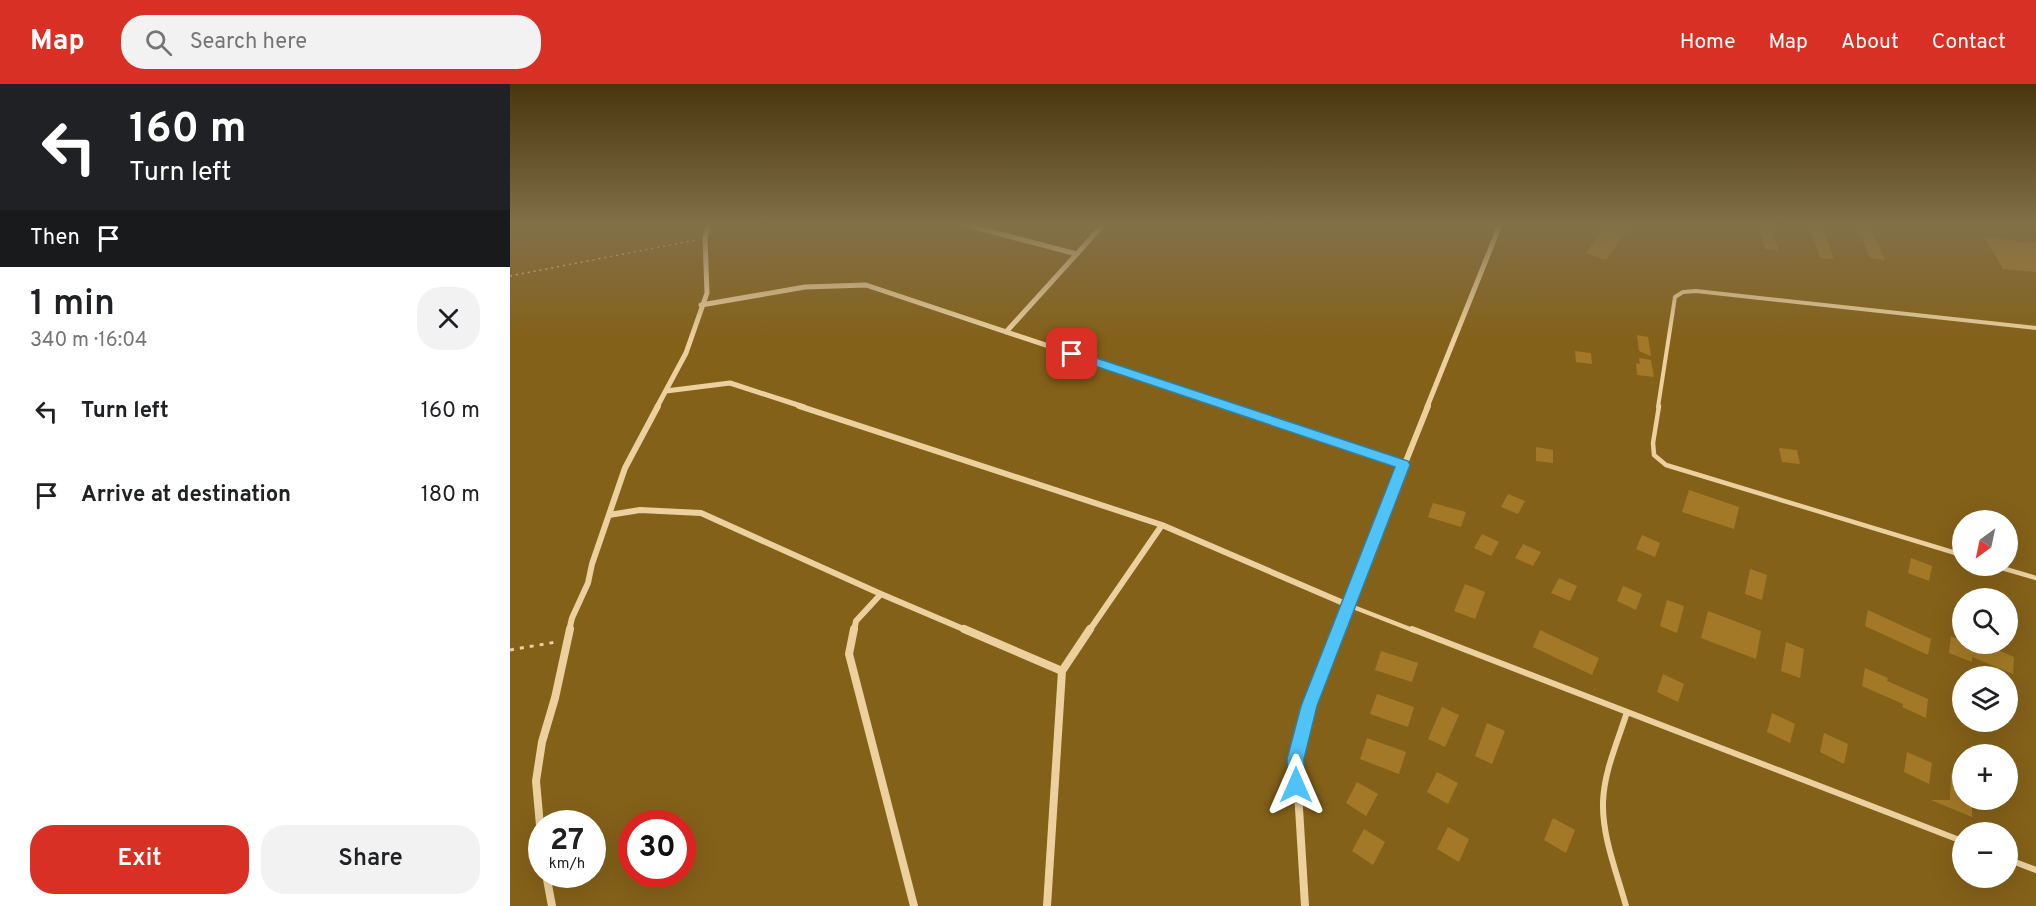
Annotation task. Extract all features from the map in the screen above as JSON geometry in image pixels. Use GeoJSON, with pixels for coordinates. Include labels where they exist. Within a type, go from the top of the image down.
{"type":"FeatureCollection","features":[{"type":"Feature","properties":{"kind":"street"},"geometry":{"type":"LineString","coordinates":[[539,810],[536,781],[542,742],[555,698],[572,618],[588,583],[592,564],[625,468],[686,353],[707,293],[706,263]]}},
{"type":"Feature","properties":{"kind":"street"},"geometry":{"type":"LineString","coordinates":[[1006,332],[1068,263]]}},
{"type":"Feature","properties":{"kind":"street"},"geometry":{"type":"LineString","coordinates":[[1305,906],[1296,759],[1309,706],[1485,263]]}},
{"type":"Feature","properties":{"kind":"street"},"geometry":{"type":"LineString","coordinates":[[701,305],[805,287],[866,285],[1403,465]]}},
{"type":"Feature","properties":{"kind":"street"},"geometry":{"type":"LineString","coordinates":[[666,391],[730,383],[1161,525],[1348,605]]}},
{"type":"Feature","properties":{"kind":"street"},"geometry":{"type":"LineString","coordinates":[[609,515],[640,510],[701,513],[881,594],[1062,671]]}},
{"type":"Feature","properties":{"kind":"street"},"geometry":{"type":"LineString","coordinates":[[1047,906],[1062,671],[1161,525]]}},
{"type":"Feature","properties":{"kind":"street"},"geometry":{"type":"LineString","coordinates":[[881,594],[856,621],[849,654],[914,906]]}},
{"type":"Feature","properties":{"kind":"street"},"geometry":{"type":"LineString","coordinates":[[549,888],[552,906]]}},
{"type":"Feature","properties":{"kind":"lane"},"geometry":{"type":"LineString","coordinates":[[1952,552],[1666,465],[1654,455],[1653,443],[1675,297],[1683,292],[1696,291],[2036,328]]}},
{"type":"Feature","properties":{"kind":"lane"},"geometry":{"type":"LineString","coordinates":[[2018,573],[2036,578]]}},
{"type":"Feature","properties":{"kind":"lane"},"geometry":{"type":"LineString","coordinates":[[1348,605],[1952,837]]}},
{"type":"Feature","properties":{"kind":"lane"},"geometry":{"type":"LineString","coordinates":[[1626,906],[1605,824],[1603,803],[1606,782],[1627,712]]}},
{"type":"Feature","properties":{"kind":"lane"},"geometry":{"type":"LineString","coordinates":[[2018,863],[2036,870]]}},
{"type":"Feature","properties":{"kind":"path"},"geometry":{"type":"LineString","coordinates":[[510,276],[575,263]]}},
{"type":"Feature","properties":{"kind":"path"},"geometry":{"type":"LineString","coordinates":[[510,650],[568,639]]}},
{"type":"Feature","properties":{"kind":"building"},"geometry":{"type":"Polygon","coordinates":[[[2000,263],[2036,263],[2036,272],[2003,269],[2000,263]]]}},
{"type":"Feature","properties":{"kind":"building"},"geometry":{"type":"Polygon","coordinates":[[[1637,335],[1648,337],[1651,356],[1639,351],[1637,335]]]}},
{"type":"Feature","properties":{"kind":"building"},"geometry":{"type":"Polygon","coordinates":[[[1575,351],[1591,353],[1592,364],[1576,362],[1575,351]]]}},
{"type":"Feature","properties":{"kind":"building"},"geometry":{"type":"Polygon","coordinates":[[[1639,358],[1651,360],[1654,377],[1637,375],[1636,363],[1640,364],[1639,358]]]}},
{"type":"Feature","properties":{"kind":"building"},"geometry":{"type":"Polygon","coordinates":[[[1536,447],[1553,450],[1553,463],[1536,461],[1536,447]]]}},
{"type":"Feature","properties":{"kind":"building"},"geometry":{"type":"Polygon","coordinates":[[[1779,448],[1797,450],[1800,464],[1782,462],[1779,448]]]}},
{"type":"Feature","properties":{"kind":"building"},"geometry":{"type":"Polygon","coordinates":[[[1689,490],[1739,507],[1734,529],[1682,512],[1689,490]]]}},
{"type":"Feature","properties":{"kind":"building"},"geometry":{"type":"Polygon","coordinates":[[[1508,494],[1525,501],[1518,514],[1501,507],[1508,494]]]}},
{"type":"Feature","properties":{"kind":"building"},"geometry":{"type":"Polygon","coordinates":[[[1433,503],[1466,512],[1461,527],[1428,517],[1433,503]]]}},
{"type":"Feature","properties":{"kind":"building"},"geometry":{"type":"Polygon","coordinates":[[[1482,534],[1499,542],[1491,556],[1474,548],[1482,534]]]}},
{"type":"Feature","properties":{"kind":"building"},"geometry":{"type":"Polygon","coordinates":[[[1642,535],[1660,543],[1655,557],[1636,549],[1642,535]]]}},
{"type":"Feature","properties":{"kind":"building"},"geometry":{"type":"Polygon","coordinates":[[[1523,544],[1541,552],[1533,566],[1515,558],[1523,544]]]}},
{"type":"Feature","properties":{"kind":"building"},"geometry":{"type":"Polygon","coordinates":[[[1911,558],[1932,566],[1929,581],[1908,573],[1911,558]]]}},
{"type":"Feature","properties":{"kind":"building"},"geometry":{"type":"Polygon","coordinates":[[[1750,569],[1767,575],[1762,600],[1745,594],[1750,569]]]}},
{"type":"Feature","properties":{"kind":"building"},"geometry":{"type":"Polygon","coordinates":[[[1559,578],[1577,586],[1570,601],[1551,593],[1559,578]]]}},
{"type":"Feature","properties":{"kind":"building"},"geometry":{"type":"Polygon","coordinates":[[[1465,584],[1485,592],[1475,619],[1454,611],[1465,584]]]}},
{"type":"Feature","properties":{"kind":"building"},"geometry":{"type":"Polygon","coordinates":[[[1623,586],[1642,594],[1636,610],[1617,601],[1623,586]]]}},
{"type":"Feature","properties":{"kind":"building"},"geometry":{"type":"Polygon","coordinates":[[[1667,600],[1684,606],[1677,633],[1660,626],[1667,600]]]}},
{"type":"Feature","properties":{"kind":"building"},"geometry":{"type":"Polygon","coordinates":[[[1868,610],[1931,639],[1928,655],[1865,626],[1868,610]]]}},
{"type":"Feature","properties":{"kind":"building"},"geometry":{"type":"Polygon","coordinates":[[[1708,611],[1761,631],[1756,659],[1701,638],[1708,611]]]}},
{"type":"Feature","properties":{"kind":"building"},"geometry":{"type":"Polygon","coordinates":[[[1540,630],[1599,658],[1592,675],[1533,647],[1540,630]]]}},
{"type":"Feature","properties":{"kind":"building"},"geometry":{"type":"Polygon","coordinates":[[[1951,636],[1952,654],[2007,654],[2014,657],[2013,666],[1994,666],[1972,657],[1972,662],[1949,653],[1951,636]]]}},
{"type":"Feature","properties":{"kind":"building"},"geometry":{"type":"Polygon","coordinates":[[[1786,642],[1804,649],[1800,678],[1781,671],[1786,642]]]}},
{"type":"Feature","properties":{"kind":"building"},"geometry":{"type":"Polygon","coordinates":[[[1381,651],[1418,663],[1412,682],[1375,670],[1381,651]]]}},
{"type":"Feature","properties":{"kind":"building"},"geometry":{"type":"Polygon","coordinates":[[[1865,668],[1888,678],[1887,681],[1928,699],[1926,718],[1902,707],[1903,704],[1862,686],[1865,668]]]}},
{"type":"Feature","properties":{"kind":"building"},"geometry":{"type":"Polygon","coordinates":[[[1663,674],[1684,684],[1678,702],[1657,692],[1663,674]]]}},
{"type":"Feature","properties":{"kind":"building"},"geometry":{"type":"Polygon","coordinates":[[[1377,694],[1414,707],[1408,727],[1370,714],[1377,694]]]}},
{"type":"Feature","properties":{"kind":"building"},"geometry":{"type":"Polygon","coordinates":[[[1442,707],[1459,715],[1445,747],[1428,739],[1442,707]]]}},
{"type":"Feature","properties":{"kind":"building"},"geometry":{"type":"Polygon","coordinates":[[[1772,713],[1795,724],[1790,743],[1767,732],[1772,713]]]}},
{"type":"Feature","properties":{"kind":"building"},"geometry":{"type":"Polygon","coordinates":[[[1487,723],[1505,731],[1492,764],[1475,756],[1487,723]]]}},
{"type":"Feature","properties":{"kind":"building"},"geometry":{"type":"Polygon","coordinates":[[[1824,733],[1848,744],[1844,764],[1820,752],[1824,733]]]}},
{"type":"Feature","properties":{"kind":"building"},"geometry":{"type":"Polygon","coordinates":[[[1367,738],[1406,752],[1399,774],[1360,759],[1367,738]]]}},
{"type":"Feature","properties":{"kind":"building"},"geometry":{"type":"Polygon","coordinates":[[[1907,752],[1932,763],[1929,784],[1904,772],[1907,752]]]}},
{"type":"Feature","properties":{"kind":"building"},"geometry":{"type":"Polygon","coordinates":[[[1437,772],[1458,783],[1448,804],[1427,792],[1437,772]]]}},
{"type":"Feature","properties":{"kind":"building"},"geometry":{"type":"Polygon","coordinates":[[[1951,773],[1952,809],[1931,800],[1950,800],[1951,773]]]}},
{"type":"Feature","properties":{"kind":"building"},"geometry":{"type":"Polygon","coordinates":[[[1357,782],[1378,794],[1366,816],[1346,803],[1357,782]]]}},
{"type":"Feature","properties":{"kind":"building"},"geometry":{"type":"Polygon","coordinates":[[[1955,810],[1972,810],[1972,817],[1955,810]]]}},
{"type":"Feature","properties":{"kind":"building"},"geometry":{"type":"Polygon","coordinates":[[[1553,818],[1575,830],[1566,853],[1544,840],[1553,818]]]}},
{"type":"Feature","properties":{"kind":"building"},"geometry":{"type":"Polygon","coordinates":[[[1448,827],[1469,839],[1459,862],[1437,849],[1448,827]]]}},
{"type":"Feature","properties":{"kind":"building"},"geometry":{"type":"Polygon","coordinates":[[[1364,829],[1385,842],[1373,865],[1352,851],[1364,829]]]}},
{"type":"Feature","properties":{"kind":"route"},"geometry":{"type":"LineString","coordinates":[[1072,354],[1403,465],[1309,706],[1296,759],[1296,785]]}}]}
